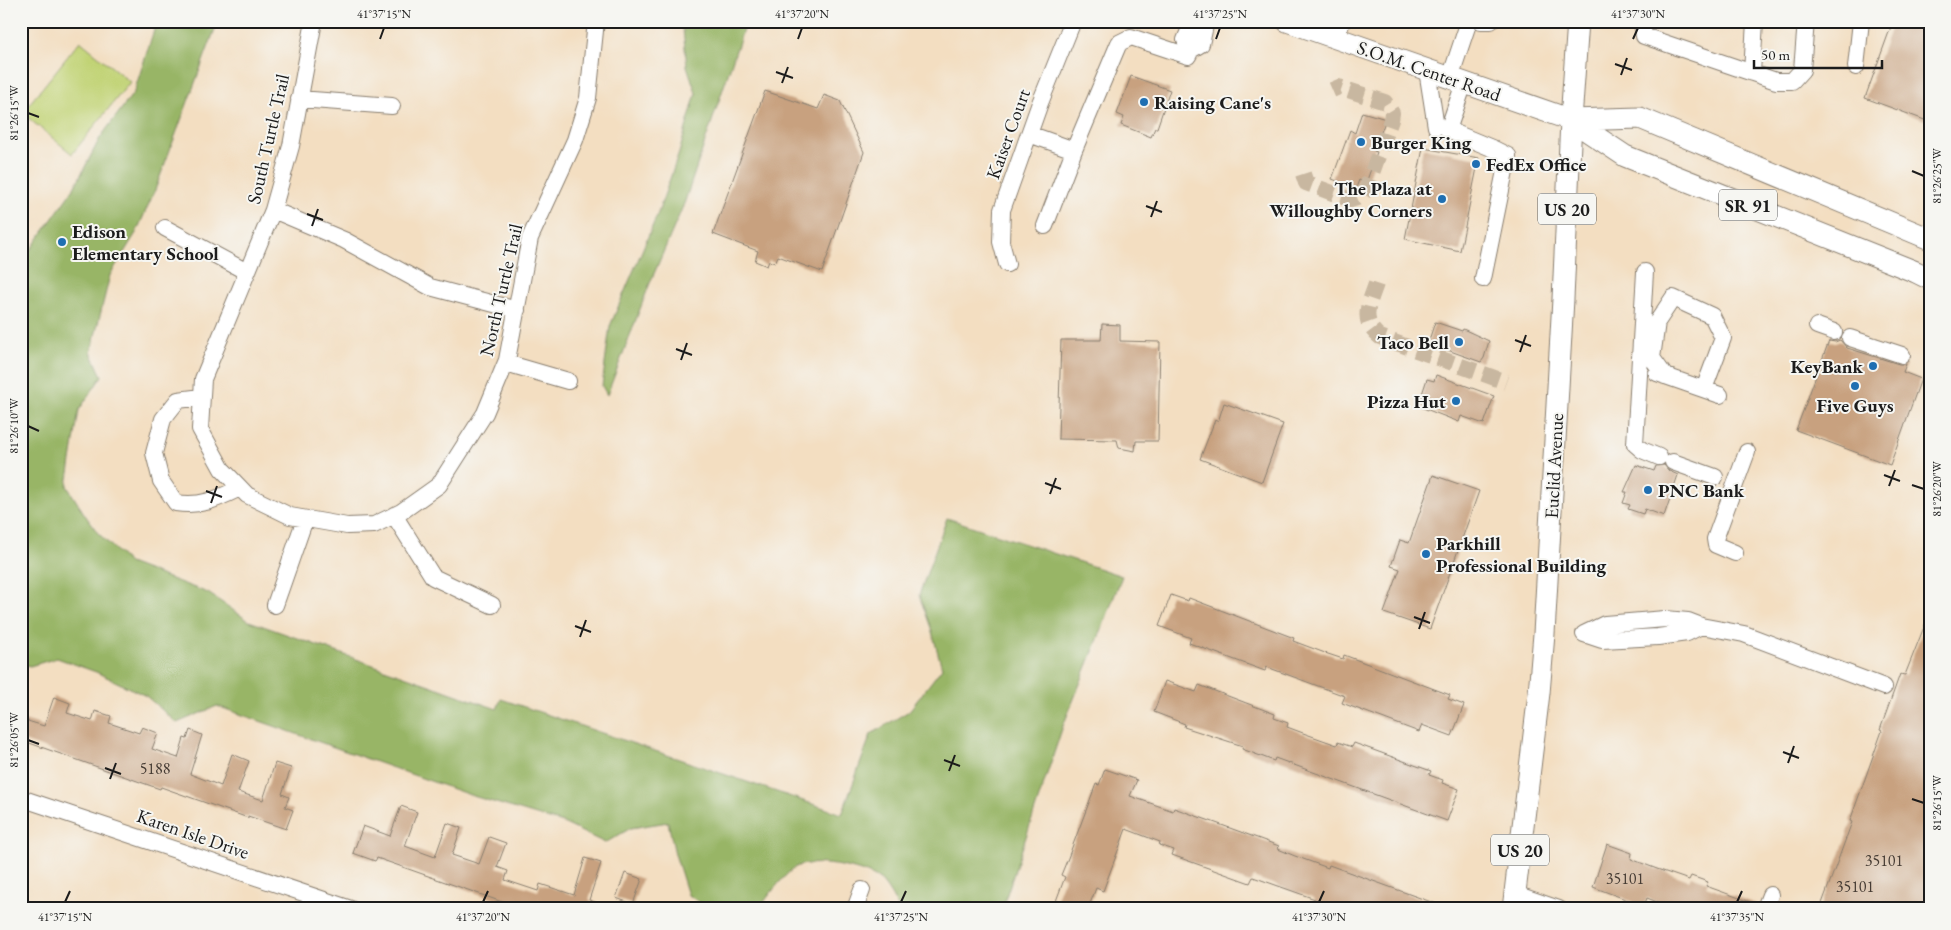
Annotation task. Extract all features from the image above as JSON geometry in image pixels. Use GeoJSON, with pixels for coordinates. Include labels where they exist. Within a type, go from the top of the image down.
{"type":"FeatureCollection","features":[{"type":"Feature","properties":{"kind":"main road","name":"Euclid Avenue"},"geometry":{"type":"LineString","coordinates":[[1514,901],[1540,693],[1578,21]]}},
{"type":"Feature","properties":{"kind":"main road","name":"S.O.M. Center Road"},"geometry":{"type":"LineString","coordinates":[[1297,23],[1338,29],[1427,70],[1571,120],[1625,156],[1930,279]]}},
{"type":"Feature","properties":{"kind":"main road","name":"S.O.M. Center Road"},"geometry":{"type":"LineString","coordinates":[[1571,120],[1640,118],[1930,239]]}},
{"type":"Feature","properties":{"kind":"street","name":"South Turtle Trail"},"geometry":{"type":"LineString","coordinates":[[314,21],[291,146],[273,210],[202,379],[200,429],[222,469],[247,495],[290,516],[347,526],[374,525]]}},
{"type":"Feature","properties":{"kind":"street","name":"North Turtle Trail"},"geometry":{"type":"LineString","coordinates":[[374,525],[394,515],[439,485],[485,414],[506,363],[530,238],[575,140],[588,98],[596,21]]}},
{"type":"Feature","properties":{"kind":"street","name":"Kaiser Court"},"geometry":{"type":"LineString","coordinates":[[1007,264],[1001,242],[1002,210],[1073,21]]}},
{"type":"Feature","properties":{"kind":"street"},"geometry":{"type":"LineString","coordinates":[[1191,50],[1185,40],[1193,21]]}},
{"type":"Feature","properties":{"kind":"street"},"geometry":{"type":"LineString","coordinates":[[1045,226],[1074,150],[1119,43],[1132,37],[1188,56],[1191,50],[1201,44],[1206,21]]}},
{"type":"Feature","properties":{"kind":"street"},"geometry":{"type":"LineString","coordinates":[[1442,128],[1457,81],[1469,21]]}},
{"type":"Feature","properties":{"kind":"street"},"geometry":{"type":"LineString","coordinates":[[1481,21],[1491,21]]}},
{"type":"Feature","properties":{"kind":"street"},"geometry":{"type":"LineString","coordinates":[[1642,21],[1644,36],[1776,81],[1792,81],[1802,70],[1806,21]]}},
{"type":"Feature","properties":{"kind":"street"},"geometry":{"type":"LineString","coordinates":[[1752,73],[1755,21]]}},
{"type":"Feature","properties":{"kind":"street"},"geometry":{"type":"LineString","coordinates":[[1856,67],[1862,21]]}},
{"type":"Feature","properties":{"kind":"street"},"geometry":{"type":"LineString","coordinates":[[1427,70],[1442,128]]}},
{"type":"Feature","properties":{"kind":"street"},"geometry":{"type":"LineString","coordinates":[[299,100],[392,106]]}},
{"type":"Feature","properties":{"kind":"street"},"geometry":{"type":"LineString","coordinates":[[1442,128],[1486,145],[1508,156],[1483,279]]}},
{"type":"Feature","properties":{"kind":"street"},"geometry":{"type":"LineString","coordinates":[[1029,134],[1074,150]]}},
{"type":"Feature","properties":{"kind":"street"},"geometry":{"type":"LineString","coordinates":[[273,210],[344,240],[430,287],[517,310]]}},
{"type":"Feature","properties":{"kind":"street"},"geometry":{"type":"LineString","coordinates":[[165,228],[247,272]]}},
{"type":"Feature","properties":{"kind":"street"},"geometry":{"type":"LineString","coordinates":[[1645,272],[1635,444],[1642,450],[1666,460],[1715,477]]}},
{"type":"Feature","properties":{"kind":"street"},"geometry":{"type":"LineString","coordinates":[[1665,376],[1652,358],[1657,322],[1673,298],[1712,316],[1723,338],[1704,389]]}},
{"type":"Feature","properties":{"kind":"street"},"geometry":{"type":"LineString","coordinates":[[1817,326],[1834,332]]}},
{"type":"Feature","properties":{"kind":"street"},"geometry":{"type":"LineString","coordinates":[[1850,338],[1902,355]]}},
{"type":"Feature","properties":{"kind":"street"},"geometry":{"type":"LineString","coordinates":[[506,363],[568,381]]}},
{"type":"Feature","properties":{"kind":"street"},"geometry":{"type":"LineString","coordinates":[[1640,367],[1720,395]]}},
{"type":"Feature","properties":{"kind":"street"},"geometry":{"type":"LineString","coordinates":[[202,397],[178,400],[163,419],[154,453],[160,480],[176,503],[192,505],[214,501],[240,488]]}},
{"type":"Feature","properties":{"kind":"street"},"geometry":{"type":"LineString","coordinates":[[1735,553],[1716,545],[1715,539],[1747,452]]}},
{"type":"Feature","properties":{"kind":"street"},"geometry":{"type":"LineString","coordinates":[[394,515],[433,577],[492,605]]}},
{"type":"Feature","properties":{"kind":"street"},"geometry":{"type":"LineString","coordinates":[[274,605],[304,519]]}},
{"type":"Feature","properties":{"kind":"street"},"geometry":{"type":"LineString","coordinates":[[1701,626],[1687,633],[1658,637],[1602,640],[1584,634],[1605,624],[1665,619],[1688,621],[1701,626],[1744,634],[1884,687]]}},
{"type":"Feature","properties":{"kind":"street","name":"Karen Isle Drive"},"geometry":{"type":"LineString","coordinates":[[21,798],[351,909]]}},
{"type":"Feature","properties":{"kind":"street"},"geometry":{"type":"LineString","coordinates":[[855,909],[862,890]]}},
{"type":"Feature","properties":{"kind":"street"},"geometry":{"type":"LineString","coordinates":[[1514,901],[1559,909]]}},
{"type":"Feature","properties":{"kind":"green space"},"geometry":{"type":"Polygon","coordinates":[[[157,21],[218,21],[155,190],[136,233],[110,275],[91,352],[102,376],[79,410],[67,486],[98,533],[129,563],[208,593],[249,621],[497,709],[501,699],[842,814],[871,734],[909,711],[942,668],[931,628],[919,595],[947,518],[1122,576],[1063,726],[1002,909],[899,909],[883,883],[867,873],[829,864],[806,864],[798,866],[788,873],[759,909],[710,909],[688,895],[675,854],[668,822],[631,828],[605,843],[563,823],[473,796],[217,706],[177,723],[146,696],[96,672],[57,658],[30,666],[21,664],[21,263],[74,188],[100,138],[134,92],[157,21]]]}},
{"type":"Feature","properties":{"kind":"green space"},"geometry":{"type":"Polygon","coordinates":[[[682,21],[746,21],[684,204],[650,283],[607,395],[602,386],[610,326],[658,213],[679,153],[696,93],[687,66],[682,21]]]}},
{"type":"Feature","properties":{"kind":"green space"},"geometry":{"type":"Polygon","coordinates":[[[80,41],[130,82],[72,154],[22,113],[80,41]]]}},
{"type":"Feature","properties":{"kind":"building"},"geometry":{"type":"Polygon","coordinates":[[[1893,21],[1930,21],[1930,122],[1865,98],[1893,21]]]}},
{"type":"Feature","properties":{"kind":"building","name":"Raising Cane's"},"geometry":{"type":"Polygon","coordinates":[[[1131,76],[1170,90],[1157,128],[1155,128],[1151,137],[1121,125],[1124,117],[1117,114],[1131,76]]]}},
{"type":"Feature","properties":{"kind":"building"},"geometry":{"type":"Polygon","coordinates":[[[765,91],[818,109],[824,95],[840,101],[864,152],[822,272],[778,256],[775,263],[769,261],[767,266],[755,261],[758,251],[713,234],[765,91]]]}},
{"type":"Feature","properties":{"kind":"building","name":"Burger King"},"geometry":{"type":"Polygon","coordinates":[[[1362,112],[1386,119],[1374,151],[1377,152],[1366,183],[1359,180],[1356,188],[1332,179],[1350,130],[1355,133],[1362,112]]]}},
{"type":"Feature","properties":{"kind":"building","name":"The Plaza at Willoughby Corners"},"geometry":{"type":"Polygon","coordinates":[[[1423,148],[1479,158],[1460,251],[1405,239],[1423,148]]]}},
{"type":"Feature","properties":{"kind":"building","name":"Taco Bell"},"geometry":{"type":"Polygon","coordinates":[[[1435,322],[1462,331],[1463,329],[1489,341],[1481,362],[1428,343],[1435,322]]]}},
{"type":"Feature","properties":{"kind":"building"},"geometry":{"type":"Polygon","coordinates":[[[1102,324],[1120,325],[1120,341],[1160,342],[1158,441],[1136,441],[1135,451],[1119,448],[1117,440],[1058,439],[1061,340],[1101,340],[1102,324]]]}},
{"type":"Feature","properties":{"kind":"building"},"geometry":{"type":"Polygon","coordinates":[[[1840,340],[1847,348],[1899,364],[1906,364],[1903,372],[1921,379],[1890,465],[1796,430],[1829,341],[1835,342],[1840,340]]]}},
{"type":"Feature","properties":{"kind":"building","name":"Pizza Hut"},"geometry":{"type":"Polygon","coordinates":[[[1436,375],[1494,396],[1484,424],[1461,416],[1459,422],[1418,406],[1427,379],[1434,381],[1436,375]]]}},
{"type":"Feature","properties":{"kind":"building"},"geometry":{"type":"Polygon","coordinates":[[[1224,403],[1283,424],[1262,482],[1200,459],[1215,420],[1218,422],[1224,403]]]}},
{"type":"Feature","properties":{"kind":"building"},"geometry":{"type":"Polygon","coordinates":[[[1636,465],[1654,471],[1656,466],[1664,465],[1669,471],[1678,475],[1664,516],[1645,509],[1643,514],[1628,509],[1630,505],[1623,503],[1627,492],[1624,492],[1636,465]]]}},
{"type":"Feature","properties":{"kind":"building","name":"Parkhill Professional Building"},"geometry":{"type":"Polygon","coordinates":[[[1433,475],[1479,491],[1430,629],[1384,613],[1400,569],[1391,566],[1400,540],[1409,543],[1433,475]]]}},
{"type":"Feature","properties":{"kind":"building"},"geometry":{"type":"Polygon","coordinates":[[[1171,595],[1188,601],[1189,598],[1294,638],[1293,641],[1325,653],[1343,659],[1344,655],[1450,695],[1448,699],[1464,705],[1452,736],[1422,725],[1419,732],[1342,703],[1345,696],[1267,667],[1265,671],[1189,643],[1191,638],[1159,626],[1171,595]]]}},
{"type":"Feature","properties":{"kind":"building"},"geometry":{"type":"Polygon","coordinates":[[[1928,617],[1930,618],[1930,909],[1820,909],[1852,822],[1850,821],[1900,674],[1905,675],[1928,617]]]}},
{"type":"Feature","properties":{"kind":"building"},"geometry":{"type":"Polygon","coordinates":[[[1165,681],[1196,692],[1199,685],[1275,714],[1274,718],[1288,723],[1287,727],[1303,733],[1337,745],[1338,742],[1352,747],[1354,743],[1431,771],[1429,775],[1443,780],[1442,783],[1459,789],[1447,821],[1275,758],[1274,761],[1242,749],[1243,746],[1184,727],[1185,724],[1154,712],[1165,681]]]}},
{"type":"Feature","properties":{"kind":"building"},"geometry":{"type":"Polygon","coordinates":[[[54,697],[70,703],[67,713],[92,721],[95,711],[111,716],[109,723],[139,733],[142,727],[158,733],[152,749],[178,758],[184,738],[187,739],[190,730],[202,735],[190,774],[221,786],[232,754],[249,761],[238,792],[263,800],[275,763],[291,768],[282,794],[289,797],[285,807],[293,810],[286,829],[248,816],[248,818],[161,787],[160,789],[21,740],[21,719],[44,726],[54,697]]]}},
{"type":"Feature","properties":{"kind":"building"},"geometry":{"type":"Polygon","coordinates":[[[1105,769],[1137,780],[1130,796],[1173,811],[1174,808],[1279,846],[1278,849],[1295,856],[1328,868],[1329,865],[1445,907],[1444,909],[1333,909],[1314,902],[1315,899],[1253,877],[1250,883],[1172,855],[1174,850],[1159,845],[1160,842],[1126,829],[1103,891],[1096,888],[1088,909],[1053,909],[1065,877],[1061,875],[1096,784],[1099,785],[1105,769]]]}},
{"type":"Feature","properties":{"kind":"building"},"geometry":{"type":"Polygon","coordinates":[[[401,806],[417,812],[405,846],[435,857],[447,823],[461,828],[452,855],[479,864],[489,837],[506,843],[497,867],[508,871],[505,880],[538,891],[540,884],[574,895],[585,858],[601,863],[589,900],[607,906],[607,909],[522,909],[377,858],[375,861],[353,853],[363,826],[390,836],[401,806]]]}},
{"type":"Feature","properties":{"kind":"building"},"geometry":{"type":"Polygon","coordinates":[[[1607,844],[1632,853],[1631,859],[1657,869],[1689,880],[1691,876],[1708,882],[1706,886],[1756,904],[1755,909],[1675,909],[1647,898],[1644,906],[1593,887],[1607,844]]]}},
{"type":"Feature","properties":{"kind":"building"},"geometry":{"type":"Polygon","coordinates":[[[625,873],[642,879],[633,904],[616,898],[625,873]]]}},
{"type":"Feature","properties":{"kind":"tunnel"},"geometry":{"type":"LineString","coordinates":[[1303,174],[1306,183],[1351,200],[1359,197],[1367,187],[1391,120],[1392,113],[1385,102],[1339,87],[1332,90]]}},
{"type":"Feature","properties":{"kind":"tunnel"},"geometry":{"type":"LineString","coordinates":[[1376,284],[1369,306],[1368,318],[1374,331],[1380,337],[1506,382]]}},
{"type":"Feature","properties":{"kind":"place","name":"Raising Cane's"},"geometry":{"type":"Point","coordinates":[1144,102]}},
{"type":"Feature","properties":{"kind":"place","name":"Burger King"},"geometry":{"type":"Point","coordinates":[1361,142]}},
{"type":"Feature","properties":{"kind":"place","name":"FedEx Office"},"geometry":{"type":"Point","coordinates":[1476,164]}},
{"type":"Feature","properties":{"kind":"place","name":"The Plaza at Willoughby Corners"},"geometry":{"type":"Point","coordinates":[1442,199]}},
{"type":"Feature","properties":{"kind":"place","name":"Edison Elementary School"},"geometry":{"type":"Point","coordinates":[62,242]}},
{"type":"Feature","properties":{"kind":"place","name":"Taco Bell"},"geometry":{"type":"Point","coordinates":[1459,342]}},
{"type":"Feature","properties":{"kind":"place","name":"KeyBank"},"geometry":{"type":"Point","coordinates":[1873,366]}},
{"type":"Feature","properties":{"kind":"place","name":"Five Guys"},"geometry":{"type":"Point","coordinates":[1855,386]}},
{"type":"Feature","properties":{"kind":"place","name":"Pizza Hut"},"geometry":{"type":"Point","coordinates":[1456,401]}},
{"type":"Feature","properties":{"kind":"place","name":"PNC Bank"},"geometry":{"type":"Point","coordinates":[1648,490]}},
{"type":"Feature","properties":{"kind":"place","name":"Parkhill Professional Building"},"geometry":{"type":"Point","coordinates":[1426,554]}}]}
